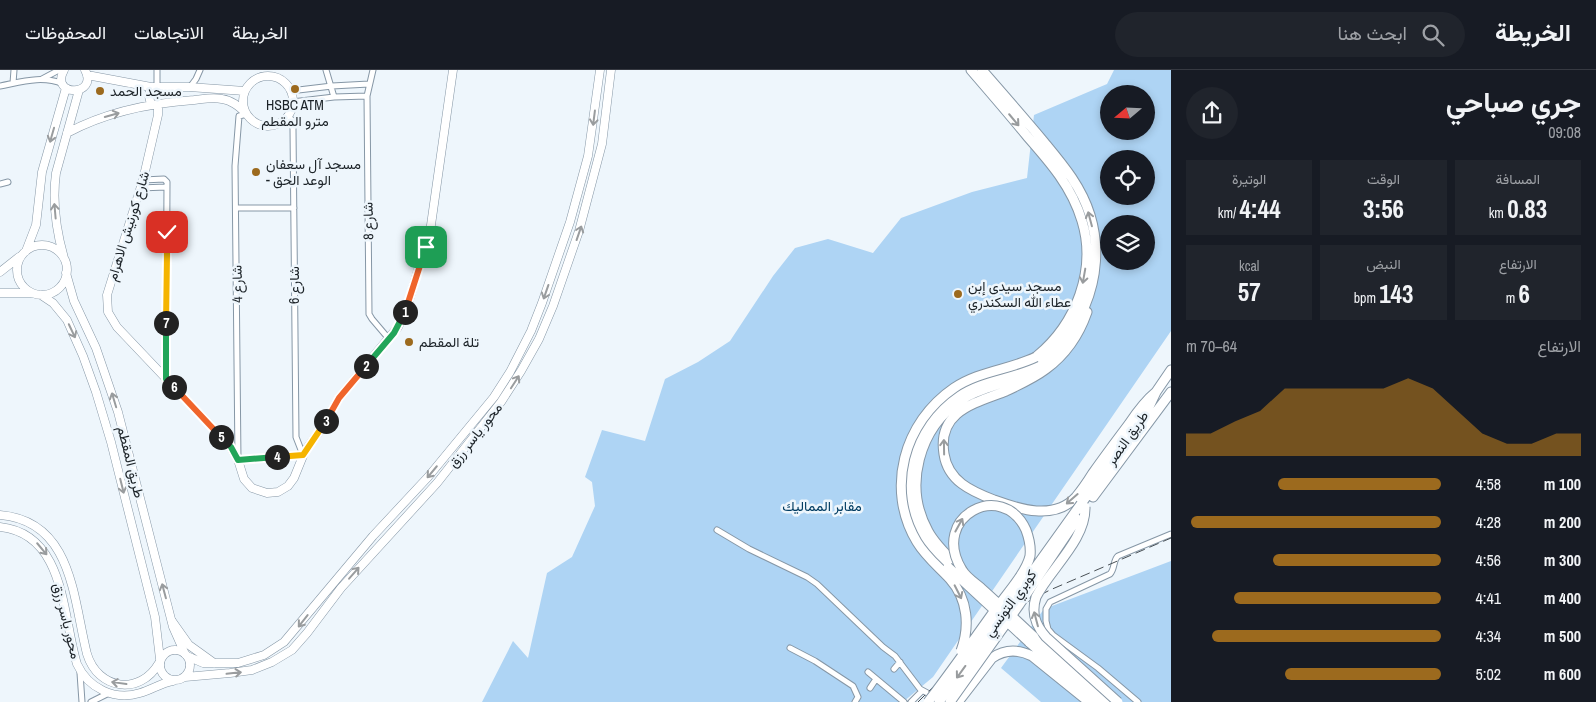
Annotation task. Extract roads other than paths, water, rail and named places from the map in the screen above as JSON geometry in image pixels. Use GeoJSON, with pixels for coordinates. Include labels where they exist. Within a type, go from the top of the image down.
{"type":"FeatureCollection","features":[{"type":"Feature","properties":{"kind":"highway"},"geometry":{"type":"LineString","coordinates":[[971,70],[1076,194],[1086,239],[1087,259],[1083,282],[1075,307],[1068,322],[1054,341],[1021,369],[975,385],[955,396],[934,415],[915,447],[911,465],[908,485],[913,514],[927,542],[948,567],[1098,702]]}},
{"type":"Feature","properties":{"kind":"highway"},"geometry":{"type":"LineString","coordinates":[[982,70],[1058,158],[1076,194],[1090,216],[1094,234],[1095,256],[1091,299],[1082,326],[1072,342],[1046,369],[1029,380],[976,401],[953,418],[943,441],[945,458],[949,469],[963,486],[1005,504],[1035,511],[1060,507],[1076,497],[1141,407],[1156,392]]}},
{"type":"Feature","properties":{"kind":"highway"},"geometry":{"type":"LineString","coordinates":[[1093,278],[1089,297],[1080,316],[1064,341],[1052,354],[1024,375],[980,391],[961,401],[938,421],[920,454],[916,477],[916,492],[920,512],[934,541],[1031,640],[1109,702]]}},
{"type":"Feature","properties":{"kind":"highway"},"geometry":{"type":"LineString","coordinates":[[954,666],[964,642],[966,611],[956,587],[927,556],[909,527],[901,494],[901,477],[905,454],[910,439],[923,417],[933,404],[948,392],[970,378],[1036,358]]}},
{"type":"Feature","properties":{"kind":"highway","name":"طريق النصر"},"geometry":{"type":"LineString","coordinates":[[1083,506],[1147,411],[1156,392],[1171,370]]}},
{"type":"Feature","properties":{"kind":"highway","name":"طريق النصر"},"geometry":{"type":"LineString","coordinates":[[1083,506],[1171,392]]}},
{"type":"Feature","properties":{"kind":"highway"},"geometry":{"type":"LineString","coordinates":[[928,702],[1028,562],[1030,542],[1020,520],[1007,510],[991,506],[974,509],[967,514],[956,527],[953,541],[962,571]]}},
{"type":"Feature","properties":{"kind":"highway"},"geometry":{"type":"LineString","coordinates":[[1083,506],[1085,517],[1080,532],[1036,597],[1034,619],[1046,637],[1118,702]]}},
{"type":"Feature","properties":{"kind":"highway","name":"كوبري التونسي"},"geometry":{"type":"LineString","coordinates":[[940,702],[1083,506]]}},
{"type":"Feature","properties":{"kind":"highway","name":"كوبري التونسي"},"geometry":{"type":"LineString","coordinates":[[950,702],[1019,605],[1083,506]]}},
{"type":"Feature","properties":{"kind":"highway"},"geometry":{"type":"LineString","coordinates":[[958,702],[992,658],[1012,650],[1032,656],[1088,702]]}},
{"type":"Feature","properties":{"kind":"main road"},"geometry":{"type":"LineString","coordinates":[[37,294],[27,291],[19,281],[17,268],[36,225],[42,172],[64,86],[61,76],[64,70]]}},
{"type":"Feature","properties":{"kind":"main road"},"geometry":{"type":"LineString","coordinates":[[257,78],[259,70]]}},
{"type":"Feature","properties":{"kind":"main road"},"geometry":{"type":"LineString","coordinates":[[274,70],[278,78]]}},
{"type":"Feature","properties":{"kind":"main road","name":"شارع كورنيش الاهرام"},"geometry":{"type":"LineString","coordinates":[[159,104],[141,184],[108,289],[107,306],[113,322],[231,447],[248,484],[262,492],[273,493],[283,490],[292,482],[303,455],[343,392],[390,339],[404,314],[429,236],[453,70]]}},
{"type":"Feature","properties":{"kind":"main road","name":"محور ياسر رزق"},"geometry":{"type":"LineString","coordinates":[[186,655],[204,663],[238,663],[272,652],[290,637],[373,536],[428,477],[502,385],[521,352],[537,317],[570,222],[588,156],[600,70]]}},
{"type":"Feature","properties":{"kind":"main road","name":"محور ياسر رزق"},"geometry":{"type":"LineString","coordinates":[[185,677],[238,673],[252,670],[272,662],[292,650],[333,597],[437,483],[501,402],[539,339],[553,306],[579,231],[602,144],[611,70]]}},
{"type":"Feature","properties":{"kind":"main road"},"geometry":{"type":"LineString","coordinates":[[0,293],[48,294],[61,286],[66,273],[56,223],[54,186],[79,90],[86,83],[86,72],[157,87],[245,91]]}},
{"type":"Feature","properties":{"kind":"main road"},"geometry":{"type":"LineString","coordinates":[[67,133],[92,121],[159,104],[219,98],[230,101],[258,124],[267,126],[280,122],[288,116],[292,102],[290,91],[284,82],[278,78],[265,76],[257,78],[248,85],[245,91],[243,100],[246,113]]}},
{"type":"Feature","properties":{"kind":"main road"},"geometry":{"type":"LineString","coordinates":[[64,86],[71,90],[79,90]]}},
{"type":"Feature","properties":{"kind":"main road"},"geometry":{"type":"LineString","coordinates":[[157,87],[149,96],[159,104]]}},
{"type":"Feature","properties":{"kind":"main road"},"geometry":{"type":"LineString","coordinates":[[157,87],[167,96],[159,104]]}},
{"type":"Feature","properties":{"kind":"main road"},"geometry":{"type":"LineString","coordinates":[[0,272],[23,253],[39,245],[53,248],[64,258]]}},
{"type":"Feature","properties":{"kind":"main road","name":"طريق المقطم"},"geometry":{"type":"LineString","coordinates":[[66,273],[74,301],[99,355],[116,405],[172,621],[186,655]]}},
{"type":"Feature","properties":{"kind":"main road","name":"طريق المقطم"},"geometry":{"type":"LineString","coordinates":[[37,294],[53,303],[67,320],[83,356],[99,401],[155,617],[160,661]]}},
{"type":"Feature","properties":{"kind":"main road","name":"محور ياسر رزق"},"geometry":{"type":"LineString","coordinates":[[0,515],[22,519],[36,526],[58,548],[67,568],[88,659],[102,676],[116,684],[134,683],[148,676],[160,661]]}},
{"type":"Feature","properties":{"kind":"main road","name":"محور ياسر رزق"},"geometry":{"type":"LineString","coordinates":[[0,527],[26,534],[38,543],[47,555],[55,572],[75,658],[86,679],[95,687],[120,696],[133,695],[174,681]]}},
{"type":"Feature","properties":{"kind":"main road"},"geometry":{"type":"LineString","coordinates":[[172,621],[179,634],[189,645],[216,664]]}},
{"type":"Feature","properties":{"kind":"main road"},"geometry":{"type":"LineString","coordinates":[[171,650],[178,650],[186,655],[190,662],[190,668],[185,677],[174,681],[162,675],[160,661],[164,654],[171,650]]}},
{"type":"Feature","properties":{"kind":"street"},"geometry":{"type":"LineString","coordinates":[[13,83],[14,70]]}},
{"type":"Feature","properties":{"kind":"street"},"geometry":{"type":"LineString","coordinates":[[0,86],[42,79],[59,70]]}},
{"type":"Feature","properties":{"kind":"street"},"geometry":{"type":"LineString","coordinates":[[157,70],[157,87]]}},
{"type":"Feature","properties":{"kind":"street"},"geometry":{"type":"LineString","coordinates":[[189,87],[196,79],[200,70]]}},
{"type":"Feature","properties":{"kind":"street"},"geometry":{"type":"LineString","coordinates":[[326,70],[334,97]]}},
{"type":"Feature","properties":{"kind":"street","name":"شارع 8"},"geometry":{"type":"LineString","coordinates":[[373,70],[368,84],[367,96],[370,314],[372,320],[390,339]]}},
{"type":"Feature","properties":{"kind":"street"},"geometry":{"type":"LineString","coordinates":[[42,79],[64,86]]}},
{"type":"Feature","properties":{"kind":"street"},"geometry":{"type":"LineString","coordinates":[[290,91],[368,84]]}},
{"type":"Feature","properties":{"kind":"street"},"geometry":{"type":"LineString","coordinates":[[292,102],[334,97],[367,96]]}},
{"type":"Feature","properties":{"kind":"street","name":"شارع 4"},"geometry":{"type":"LineString","coordinates":[[238,460],[235,166],[239,116],[246,113]]}},
{"type":"Feature","properties":{"kind":"street","name":"شارع 6"},"geometry":{"type":"LineString","coordinates":[[288,116],[292,120],[293,129],[296,437],[303,455]]}},
{"type":"Feature","properties":{"kind":"street"},"geometry":{"type":"LineString","coordinates":[[0,184],[8,182]]}},
{"type":"Feature","properties":{"kind":"street"},"geometry":{"type":"LineString","coordinates":[[141,184],[166,187],[166,379]]}},
{"type":"Feature","properties":{"kind":"street"},"geometry":{"type":"LineString","coordinates":[[236,208],[294,208]]}},
{"type":"Feature","properties":{"kind":"street"},"geometry":{"type":"LineString","coordinates":[[238,460],[303,455]]}},
{"type":"Feature","properties":{"kind":"street"},"geometry":{"type":"LineString","coordinates":[[717,530],[818,584],[883,647],[895,656],[922,691],[940,702]]}},
{"type":"Feature","properties":{"kind":"street"},"geometry":{"type":"LineString","coordinates":[[1138,702],[1098,668],[1053,635],[1048,628],[1046,613],[1050,602],[1075,589],[1108,576],[1114,569],[1118,556],[1171,534]]}},
{"type":"Feature","properties":{"kind":"street"},"geometry":{"type":"LineString","coordinates":[[790,648],[815,661],[853,686],[858,697],[855,702]]}},
{"type":"Feature","properties":{"kind":"street"},"geometry":{"type":"LineString","coordinates":[[894,669],[900,662]]}},
{"type":"Feature","properties":{"kind":"street"},"geometry":{"type":"LineString","coordinates":[[80,670],[82,702]]}},
{"type":"Feature","properties":{"kind":"street"},"geometry":{"type":"LineString","coordinates":[[868,672],[904,702]]}},
{"type":"Feature","properties":{"kind":"street"},"geometry":{"type":"LineString","coordinates":[[870,688],[882,675]]}},
{"type":"Feature","properties":{"kind":"street"},"geometry":{"type":"LineString","coordinates":[[911,702],[922,691]]}},
{"type":"Feature","properties":{"kind":"street"},"geometry":{"type":"LineString","coordinates":[[90,702],[109,693]]}},
{"type":"Feature","properties":{"kind":"railway"},"geometry":{"type":"LineString","coordinates":[[918,702],[940,680],[982,625],[1050,590],[1171,538]]}},
{"type":"Feature","properties":{"kind":"place","name":"HSBC ATM مترو المقطم"},"geometry":{"type":"Point","coordinates":[295,89]}},
{"type":"Feature","properties":{"kind":"place","name":"مسجد الحمد"},"geometry":{"type":"Point","coordinates":[100,91]}},
{"type":"Feature","properties":{"kind":"place","name":"مسجد آل سعفان - الوعد الحق"},"geometry":{"type":"Point","coordinates":[256,172]}},
{"type":"Feature","properties":{"kind":"place","name":"مسجد سيدى إبن عطاء الله السكندري"},"geometry":{"type":"Point","coordinates":[958,294]}},
{"type":"Feature","properties":{"kind":"place","name":"تلة المقطم"},"geometry":{"type":"Point","coordinates":[409,342]}},
{"type":"Feature","properties":{"kind":"park label","name":"مقابر المماليك"},"geometry":{"type":"Point","coordinates":[822,506]}}]}
